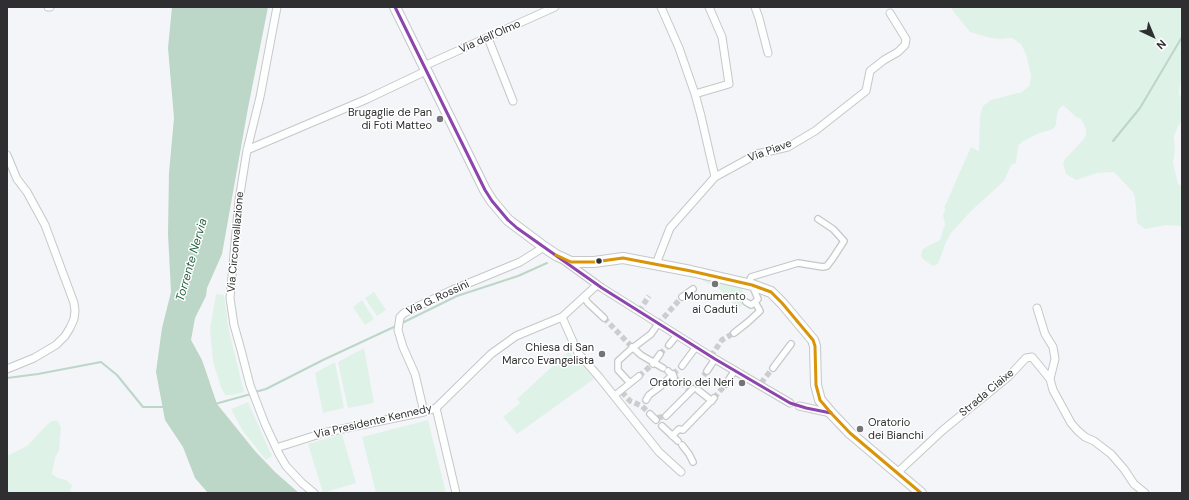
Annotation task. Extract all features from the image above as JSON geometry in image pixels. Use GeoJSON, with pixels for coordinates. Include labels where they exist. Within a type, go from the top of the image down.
{"type":"FeatureCollection","features":[{"type":"Feature","properties":{"kind":"main road"},"geometry":{"type":"LineString","coordinates":[[395,7],[485,190],[492,201],[517,228],[571,264],[623,258],[766,289],[776,297],[814,340],[817,392],[820,400],[850,432],[921,493]]}},
{"type":"Feature","properties":{"kind":"street","name":"Via Circonvallazione"},"geometry":{"type":"LineString","coordinates":[[277,7],[260,98],[247,150],[239,200],[230,298],[234,325],[250,384],[265,424],[286,466],[302,484],[314,493]]}},
{"type":"Feature","properties":{"kind":"street","name":"Via dell'Olmo"},"geometry":{"type":"LineString","coordinates":[[425,68],[555,7]]}},
{"type":"Feature","properties":{"kind":"street"},"geometry":{"type":"LineString","coordinates":[[661,7],[679,48],[695,94],[715,177]]}},
{"type":"Feature","properties":{"kind":"street"},"geometry":{"type":"LineString","coordinates":[[695,94],[729,84],[722,37],[709,7]]}},
{"type":"Feature","properties":{"kind":"street"},"geometry":{"type":"LineString","coordinates":[[755,7],[768,53]]}},
{"type":"Feature","properties":{"kind":"street","name":"Via Piave"},"geometry":{"type":"LineString","coordinates":[[656,264],[670,228],[715,177],[757,154],[788,147],[815,131],[866,91],[870,71],[884,60],[898,52],[905,45],[906,39],[890,13]]}},
{"type":"Feature","properties":{"kind":"street"},"geometry":{"type":"LineString","coordinates":[[488,38],[513,101]]}},
{"type":"Feature","properties":{"kind":"street"},"geometry":{"type":"LineString","coordinates":[[247,150],[367,99],[425,68]]}},
{"type":"Feature","properties":{"kind":"street"},"geometry":{"type":"LineString","coordinates":[[7,155],[16,179],[27,192],[45,225],[74,303],[75,311],[74,319],[68,332],[56,345],[41,354],[7,369]]}},
{"type":"Feature","properties":{"kind":"street"},"geometry":{"type":"LineString","coordinates":[[746,302],[751,305],[758,299],[750,279],[754,276],[798,263],[821,267],[827,266],[844,241],[833,229],[818,219]]}},
{"type":"Feature","properties":{"kind":"street","name":"Via G. Rossini"},"geometry":{"type":"LineString","coordinates":[[424,412],[415,374],[403,347],[398,330],[400,317],[404,313],[520,262],[544,247]]}},
{"type":"Feature","properties":{"kind":"street"},"geometry":{"type":"LineString","coordinates":[[571,264],[597,285],[658,324],[790,403]]}},
{"type":"Feature","properties":{"kind":"street","name":"Via Presidente Kennedy"},"geometry":{"type":"LineString","coordinates":[[276,448],[323,433],[424,412],[436,408],[491,354],[516,336],[562,317],[597,285]]}},
{"type":"Feature","properties":{"kind":"street"},"geometry":{"type":"LineString","coordinates":[[682,297],[693,289]]}},
{"type":"Feature","properties":{"kind":"street"},"geometry":{"type":"LineString","coordinates":[[584,297],[588,303],[604,318]]}},
{"type":"Feature","properties":{"kind":"street"},"geometry":{"type":"LineString","coordinates":[[734,333],[760,311],[755,302]]}},
{"type":"Feature","properties":{"kind":"street"},"geometry":{"type":"LineString","coordinates":[[1037,308],[1045,334],[1053,347],[1055,359],[1050,380]]}},
{"type":"Feature","properties":{"kind":"street"},"geometry":{"type":"LineString","coordinates":[[562,317],[578,353],[659,452],[681,472]]}},
{"type":"Feature","properties":{"kind":"street"},"geometry":{"type":"LineString","coordinates":[[630,383],[618,370],[618,364],[621,358],[632,348],[652,334],[658,324]]}},
{"type":"Feature","properties":{"kind":"street"},"geometry":{"type":"LineString","coordinates":[[669,345],[677,335]]}},
{"type":"Feature","properties":{"kind":"street"},"geometry":{"type":"LineString","coordinates":[[773,368],[791,344]]}},
{"type":"Feature","properties":{"kind":"street"},"geometry":{"type":"LineString","coordinates":[[682,366],[696,347]]}},
{"type":"Feature","properties":{"kind":"street"},"geometry":{"type":"LineString","coordinates":[[632,348],[670,373],[661,386],[646,400]]}},
{"type":"Feature","properties":{"kind":"street"},"geometry":{"type":"LineString","coordinates":[[654,363],[660,354]]}},
{"type":"Feature","properties":{"kind":"street","name":"Strada Ciaixe"},"geometry":{"type":"LineString","coordinates":[[898,472],[943,430],[1008,377],[1026,358],[1032,357],[1050,380],[1053,390],[1071,423],[1085,438],[1094,441],[1111,454],[1134,484],[1145,493]]}},
{"type":"Feature","properties":{"kind":"street"},"geometry":{"type":"LineString","coordinates":[[707,371],[715,359]]}},
{"type":"Feature","properties":{"kind":"street"},"geometry":{"type":"LineString","coordinates":[[726,384],[736,371]]}},
{"type":"Feature","properties":{"kind":"street"},"geometry":{"type":"LineString","coordinates":[[614,396],[639,376]]}},
{"type":"Feature","properties":{"kind":"street"},"geometry":{"type":"LineString","coordinates":[[666,416],[692,390],[713,400],[683,430],[680,429],[672,436]]}},
{"type":"Feature","properties":{"kind":"street"},"geometry":{"type":"LineString","coordinates":[[799,406],[831,413]]}},
{"type":"Feature","properties":{"kind":"street"},"geometry":{"type":"LineString","coordinates":[[436,408],[456,493]]}},
{"type":"Feature","properties":{"kind":"street"},"geometry":{"type":"LineString","coordinates":[[650,414],[656,419]]}},
{"type":"Feature","properties":{"kind":"street"},"geometry":{"type":"LineString","coordinates":[[662,426],[680,443],[689,454],[693,462]]}},
{"type":"Feature","properties":{"kind":"shaded area"},"geometry":{"type":"Polygon","coordinates":[[[950,7],[1182,7],[1182,72],[1179,93],[1182,101],[1182,121],[1174,136],[1175,151],[1173,162],[1178,184],[1182,186],[1182,226],[1166,225],[1145,229],[1137,223],[1135,197],[1133,192],[1114,172],[1097,173],[1076,180],[1066,174],[1063,163],[1084,139],[1086,129],[1081,119],[1076,117],[1063,105],[1059,109],[1056,125],[1053,129],[1037,134],[1022,142],[1018,146],[1016,163],[1011,165],[1004,181],[971,211],[951,233],[938,264],[933,266],[924,260],[921,256],[922,250],[940,240],[945,224],[943,215],[946,209],[944,208],[971,147],[979,151],[980,116],[983,106],[991,100],[1022,92],[1030,85],[1031,75],[1026,54],[1021,44],[1012,38],[991,38],[970,32],[950,7]]]}},
{"type":"Feature","properties":{"kind":"shaded area"},"geometry":{"type":"Polygon","coordinates":[[[703,278],[742,288],[745,302],[738,309],[719,289],[703,281],[703,278]]]}},
{"type":"Feature","properties":{"kind":"shaded area"},"geometry":{"type":"Polygon","coordinates":[[[374,292],[386,310],[377,316],[365,298],[374,292]]]}},
{"type":"Feature","properties":{"kind":"shaded area"},"geometry":{"type":"Polygon","coordinates":[[[216,294],[224,295],[229,331],[244,392],[233,395],[225,395],[213,362],[210,329],[216,294]]]}},
{"type":"Feature","properties":{"kind":"shaded area"},"geometry":{"type":"Polygon","coordinates":[[[362,300],[374,319],[365,325],[353,307],[362,300]]]}},
{"type":"Feature","properties":{"kind":"shaded area"},"geometry":{"type":"Polygon","coordinates":[[[364,348],[374,403],[348,408],[338,362],[364,348]]]}},
{"type":"Feature","properties":{"kind":"shaded area"},"geometry":{"type":"Polygon","coordinates":[[[569,351],[594,379],[517,434],[503,417],[520,403],[517,399],[569,351]]]}},
{"type":"Feature","properties":{"kind":"shaded area"},"geometry":{"type":"Polygon","coordinates":[[[335,362],[344,408],[323,413],[315,373],[335,362]]]}},
{"type":"Feature","properties":{"kind":"shaded area"},"geometry":{"type":"Polygon","coordinates":[[[248,402],[272,456],[266,460],[242,430],[231,409],[248,402]]]}},
{"type":"Feature","properties":{"kind":"shaded area"},"geometry":{"type":"Polygon","coordinates":[[[57,420],[61,427],[59,450],[55,458],[52,474],[58,478],[66,480],[72,485],[70,493],[7,493],[7,456],[27,446],[50,422],[57,420]]]}},
{"type":"Feature","properties":{"kind":"shaded area"},"geometry":{"type":"Polygon","coordinates":[[[428,420],[446,493],[376,493],[362,437],[428,420]]]}},
{"type":"Feature","properties":{"kind":"shaded area"},"geometry":{"type":"Polygon","coordinates":[[[342,434],[356,483],[323,493],[308,444],[342,434]]]}},
{"type":"Feature","properties":{"kind":"water","name":"Torrente Nervia"},"geometry":{"type":"Polygon","coordinates":[[[172,7],[268,7],[222,254],[207,288],[206,296],[195,318],[191,340],[202,360],[217,404],[255,451],[275,472],[299,493],[208,493],[195,478],[183,447],[165,420],[156,372],[162,328],[171,292],[168,234],[169,173],[174,118],[168,48],[172,7]]]}},
{"type":"Feature","properties":{"kind":"waterway"},"geometry":{"type":"LineString","coordinates":[[1113,141],[1140,108],[1182,37]]}},
{"type":"Feature","properties":{"kind":"waterway"},"geometry":{"type":"LineString","coordinates":[[402,323],[457,296],[518,276],[547,263]]}},
{"type":"Feature","properties":{"kind":"waterway"},"geometry":{"type":"LineString","coordinates":[[255,392],[266,389],[323,360],[396,326]]}},
{"type":"Feature","properties":{"kind":"waterway"},"geometry":{"type":"LineString","coordinates":[[7,378],[38,374],[101,362],[117,375],[143,407],[165,407]]}},
{"type":"Feature","properties":{"kind":"waterway"},"geometry":{"type":"LineString","coordinates":[[215,404],[251,394]]}},
{"type":"Feature","properties":{"kind":"tunnel"},"geometry":{"type":"LineString","coordinates":[[639,311],[649,296]]}},
{"type":"Feature","properties":{"kind":"tunnel"},"geometry":{"type":"LineString","coordinates":[[658,324],[682,297]]}},
{"type":"Feature","properties":{"kind":"tunnel"},"geometry":{"type":"LineString","coordinates":[[604,318],[632,347]]}},
{"type":"Feature","properties":{"kind":"tunnel"},"geometry":{"type":"LineString","coordinates":[[711,356],[722,340],[734,333]]}},
{"type":"Feature","properties":{"kind":"tunnel"},"geometry":{"type":"LineString","coordinates":[[660,354],[669,345]]}},
{"type":"Feature","properties":{"kind":"tunnel"},"geometry":{"type":"LineString","coordinates":[[639,376],[653,364]]}},
{"type":"Feature","properties":{"kind":"tunnel"},"geometry":{"type":"LineString","coordinates":[[673,374],[682,366]]}},
{"type":"Feature","properties":{"kind":"tunnel"},"geometry":{"type":"LineString","coordinates":[[761,383],[773,368]]}},
{"type":"Feature","properties":{"kind":"tunnel"},"geometry":{"type":"LineString","coordinates":[[693,389],[707,371]]}},
{"type":"Feature","properties":{"kind":"tunnel"},"geometry":{"type":"LineString","coordinates":[[674,377],[689,390]]}},
{"type":"Feature","properties":{"kind":"tunnel"},"geometry":{"type":"LineString","coordinates":[[714,398],[726,384]]}},
{"type":"Feature","properties":{"kind":"tunnel"},"geometry":{"type":"LineString","coordinates":[[622,392],[630,401],[642,406],[650,414]]}},
{"type":"Feature","properties":{"kind":"tunnel"},"geometry":{"type":"LineString","coordinates":[[657,418],[666,416]]}},
{"type":"Feature","properties":{"kind":"transit line"},"geometry":{"type":"LineString","coordinates":[[395,7],[485,190],[508,220],[517,228],[602,288],[715,359],[790,403],[831,413]]}},
{"type":"Feature","properties":{"kind":"transit line"},"geometry":{"type":"LineString","coordinates":[[556,255],[571,262],[594,262],[623,258],[691,271],[752,285],[771,292],[813,340],[815,346],[816,385],[820,400],[850,433],[921,493]]}},
{"type":"Feature","properties":{"kind":"place","name":"Brugaglie de Pan di Foti Matteo"},"geometry":{"type":"Point","coordinates":[440,119]}},
{"type":"Feature","properties":{"kind":"place","name":"Monumento ai Caduti"},"geometry":{"type":"Point","coordinates":[715,284]}},
{"type":"Feature","properties":{"kind":"place","name":"Chiesa di San Marco Evangelista"},"geometry":{"type":"Point","coordinates":[602,354]}},
{"type":"Feature","properties":{"kind":"place","name":"Oratorio dei Neri"},"geometry":{"type":"Point","coordinates":[742,383]}},
{"type":"Feature","properties":{"kind":"place","name":"Oratorio dei Bianchi"},"geometry":{"type":"Point","coordinates":[860,429]}}]}
